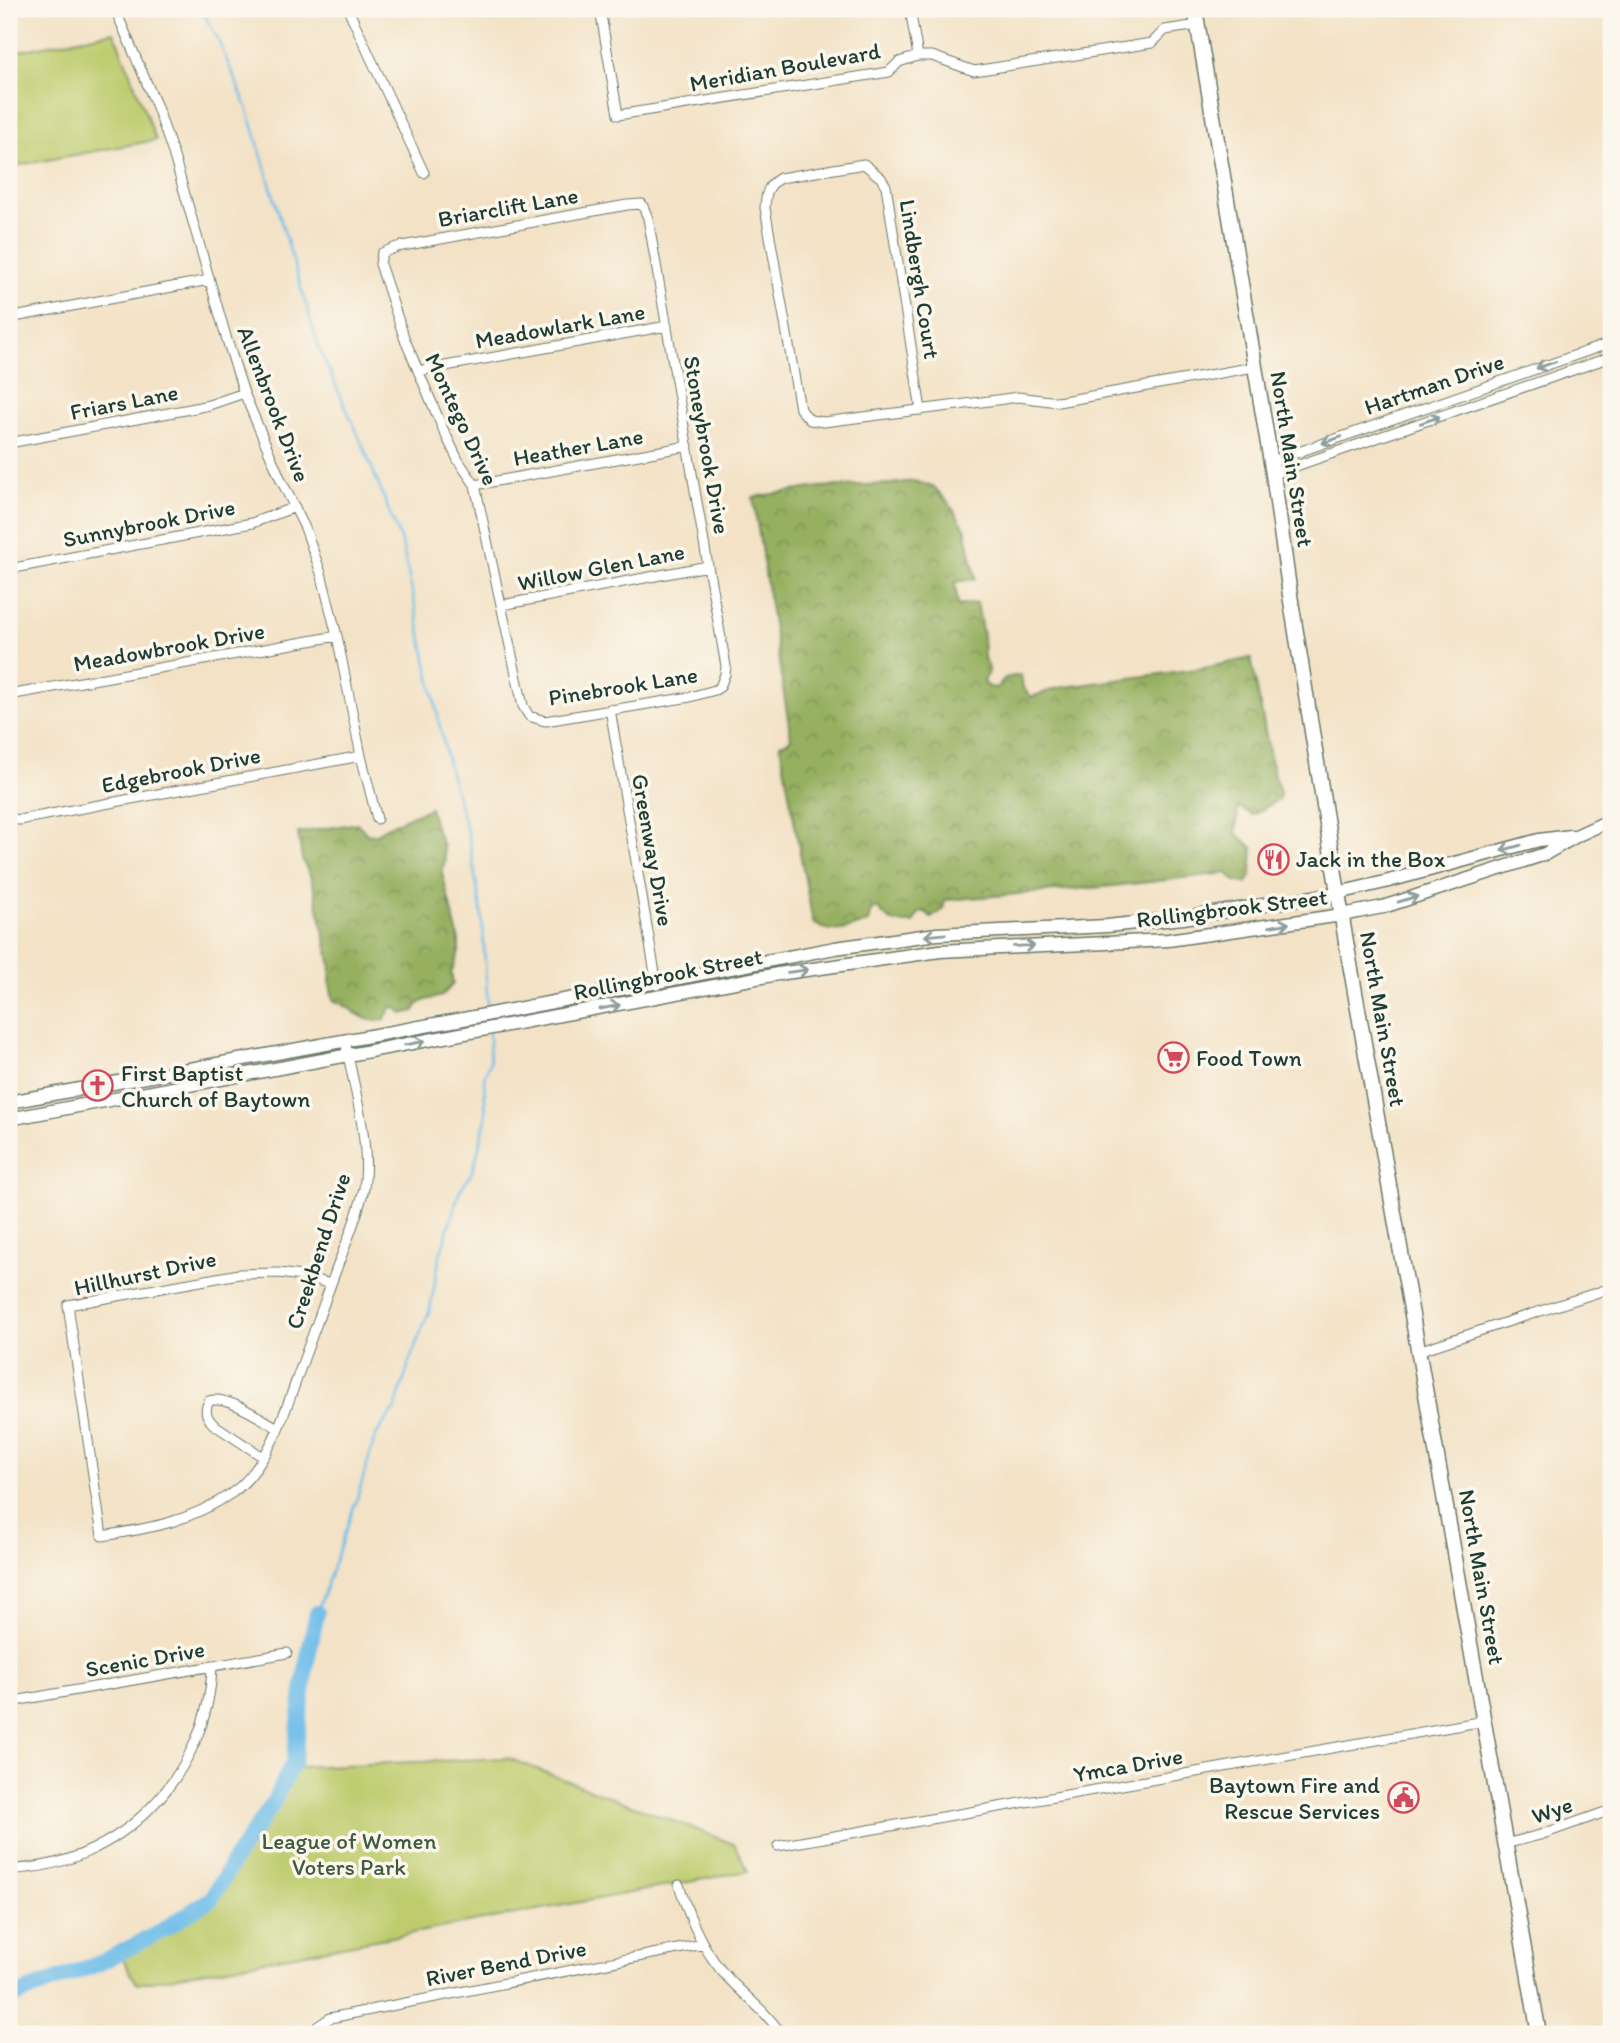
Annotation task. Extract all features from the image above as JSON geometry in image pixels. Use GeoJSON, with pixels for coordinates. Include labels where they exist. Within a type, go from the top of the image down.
{"type":"FeatureCollection","features":[{"type":"Feature","properties":{"kind":"main road","name":"North Main Street"},"geometry":{"type":"LineString","coordinates":[[1195,9],[1272,468],[1338,893],[1539,2034]]}},
{"type":"Feature","properties":{"kind":"main road"},"geometry":{"type":"LineString","coordinates":[[1578,835],[1611,820]]}},
{"type":"Feature","properties":{"kind":"main road","name":"Rollingbrook Street"},"geometry":{"type":"LineString","coordinates":[[9,1102],[835,948],[937,934],[1107,926],[1183,918],[1338,893],[1539,840],[1578,835]]}},
{"type":"Feature","properties":{"kind":"main road","name":"Rollingbrook Street"},"geometry":{"type":"LineString","coordinates":[[9,1119],[778,974],[940,951],[1168,940],[1342,915],[1454,885],[1545,854],[1578,835]]}},
{"type":"Feature","properties":{"kind":"main road"},"geometry":{"type":"LineString","coordinates":[[201,1067],[204,1081]]}},
{"type":"Feature","properties":{"kind":"main road"},"geometry":{"type":"LineString","coordinates":[[53,1094],[56,1111]]}},
{"type":"Feature","properties":{"kind":"street","name":"Allenbrook Drive"},"geometry":{"type":"LineString","coordinates":[[116,9],[153,95],[173,153],[244,393],[305,528],[321,573],[377,819]]}},
{"type":"Feature","properties":{"kind":"street"},"geometry":{"type":"LineString","coordinates":[[348,9],[424,173]]}},
{"type":"Feature","properties":{"kind":"street","name":"Meridian Boulevard"},"geometry":{"type":"LineString","coordinates":[[600,9],[618,115],[889,72],[899,62],[918,55]]}},
{"type":"Feature","properties":{"kind":"street"},"geometry":{"type":"LineString","coordinates":[[910,9],[918,55],[932,56],[974,71],[1152,43],[1165,30],[1198,25]]}},
{"type":"Feature","properties":{"kind":"street","name":"Lindbergh Court"},"geometry":{"type":"LineString","coordinates":[[864,164],[881,178],[886,186],[921,410],[824,422],[810,420],[800,409],[765,208],[766,191],[780,178],[864,164]]}},
{"type":"Feature","properties":{"kind":"street","name":"Briarclift Lane"},"geometry":{"type":"LineString","coordinates":[[382,254],[397,247],[642,204]]}},
{"type":"Feature","properties":{"kind":"street","name":"Stoneybrook Drive"},"geometry":{"type":"LineString","coordinates":[[642,204],[649,218],[726,666],[720,687],[715,690]]}},
{"type":"Feature","properties":{"kind":"street","name":"Montego Drive"},"geometry":{"type":"LineString","coordinates":[[382,254],[380,264],[405,340],[458,460],[475,485],[523,706],[529,716],[537,719]]}},
{"type":"Feature","properties":{"kind":"street"},"geometry":{"type":"LineString","coordinates":[[9,318],[209,279]]}},
{"type":"Feature","properties":{"kind":"street","name":"Meadowlark Lane"},"geometry":{"type":"LineString","coordinates":[[418,371],[667,326]]}},
{"type":"Feature","properties":{"kind":"street","name":"Hartman Drive"},"geometry":{"type":"LineString","coordinates":[[1272,468],[1399,417],[1611,345]]}},
{"type":"Feature","properties":{"kind":"street","name":"Hartman Drive"},"geometry":{"type":"LineString","coordinates":[[1272,468],[1403,429],[1611,355]]}},
{"type":"Feature","properties":{"kind":"street"},"geometry":{"type":"LineString","coordinates":[[921,410],[1018,397],[1058,402],[1254,366]]}},
{"type":"Feature","properties":{"kind":"street"},"geometry":{"type":"LineString","coordinates":[[1514,377],[1519,389]]}},
{"type":"Feature","properties":{"kind":"street","name":"Friars Lane"},"geometry":{"type":"LineString","coordinates":[[9,443],[199,407],[244,393]]}},
{"type":"Feature","properties":{"kind":"street"},"geometry":{"type":"LineString","coordinates":[[1399,417],[1403,429]]}},
{"type":"Feature","properties":{"kind":"street","name":"Heather Lane"},"geometry":{"type":"LineString","coordinates":[[475,485],[688,446]]}},
{"type":"Feature","properties":{"kind":"street","name":"Sunnybrook Drive"},"geometry":{"type":"LineString","coordinates":[[9,569],[252,523],[295,508]]}},
{"type":"Feature","properties":{"kind":"street","name":"Willow Glen Lane"},"geometry":{"type":"LineString","coordinates":[[502,605],[708,566]]}},
{"type":"Feature","properties":{"kind":"street","name":"Meadowbrook Drive"},"geometry":{"type":"LineString","coordinates":[[9,695],[337,636]]}},
{"type":"Feature","properties":{"kind":"street","name":"Pinebrook Lane"},"geometry":{"type":"LineString","coordinates":[[537,719],[545,721],[690,697],[715,690]]}},
{"type":"Feature","properties":{"kind":"street","name":"Greenway Drive"},"geometry":{"type":"LineString","coordinates":[[610,709],[659,997]]}},
{"type":"Feature","properties":{"kind":"street","name":"Edgebrook Drive"},"geometry":{"type":"LineString","coordinates":[[9,818],[19,820],[361,756]]}},
{"type":"Feature","properties":{"kind":"street","name":"Creekbend Drive"},"geometry":{"type":"LineString","coordinates":[[102,1536],[157,1527],[188,1518],[233,1492],[251,1476],[278,1428],[364,1189],[363,1136],[345,1040]]}},
{"type":"Feature","properties":{"kind":"street","name":"Hillhurst Drive"},"geometry":{"type":"LineString","coordinates":[[102,1536],[68,1305],[239,1274],[279,1273],[331,1284]]}},
{"type":"Feature","properties":{"kind":"street"},"geometry":{"type":"LineString","coordinates":[[1419,1350],[1611,1288]]}},
{"type":"Feature","properties":{"kind":"street"},"geometry":{"type":"LineString","coordinates":[[263,1457],[213,1424],[206,1416],[209,1401],[225,1400],[278,1428]]}},
{"type":"Feature","properties":{"kind":"street","name":"Scenic Drive"},"geometry":{"type":"LineString","coordinates":[[9,1702],[287,1653]]}},
{"type":"Feature","properties":{"kind":"street"},"geometry":{"type":"LineString","coordinates":[[9,1869],[42,1866],[82,1854],[114,1839],[146,1813],[181,1772],[195,1743],[209,1699],[212,1666]]}},
{"type":"Feature","properties":{"kind":"street","name":"Ymca Drive"},"geometry":{"type":"LineString","coordinates":[[778,1846],[1484,1721]]}},
{"type":"Feature","properties":{"kind":"street","name":"Wye"},"geometry":{"type":"LineString","coordinates":[[1505,1844],[1540,1835],[1611,1810]]}},
{"type":"Feature","properties":{"kind":"street"},"geometry":{"type":"LineString","coordinates":[[679,1885],[703,1944],[728,1979],[764,2012],[781,2034]]}},
{"type":"Feature","properties":{"kind":"street","name":"River Bend Drive"},"geometry":{"type":"LineString","coordinates":[[317,2030],[330,2018],[703,1944]]}},
{"type":"Feature","properties":{"kind":"street"},"geometry":{"type":"LineString","coordinates":[[1605,2034],[1611,2032]]}},
{"type":"Feature","properties":{"kind":"green space"},"geometry":{"type":"Polygon","coordinates":[[[114,32],[156,140],[9,167],[9,53],[114,32]]]}},
{"type":"Feature","properties":{"kind":"green space"},"geometry":{"type":"Polygon","coordinates":[[[914,481],[934,487],[948,502],[965,528],[976,579],[955,582],[958,606],[977,603],[984,658],[989,668],[984,682],[989,687],[996,688],[1005,678],[1021,675],[1023,688],[1031,697],[1058,688],[1204,668],[1251,658],[1273,772],[1280,792],[1279,799],[1253,815],[1238,807],[1236,833],[1253,848],[1251,877],[1246,883],[1235,881],[1227,873],[1114,886],[945,900],[943,910],[931,918],[925,911],[919,913],[913,923],[893,922],[878,908],[871,911],[868,922],[847,929],[827,929],[813,923],[780,744],[791,738],[753,497],[819,487],[914,481]]]}},
{"type":"Feature","properties":{"kind":"green space"},"geometry":{"type":"Polygon","coordinates":[[[430,808],[443,846],[445,860],[442,873],[459,940],[459,952],[451,973],[453,984],[442,996],[417,1005],[415,1011],[402,1014],[397,1008],[391,1007],[384,1020],[370,1020],[333,1000],[331,966],[314,888],[302,859],[298,833],[357,823],[368,835],[377,834],[386,827],[430,808]]]}},
{"type":"Feature","properties":{"kind":"green space","name":"League of Women Voters Park"},"geometry":{"type":"Polygon","coordinates":[[[508,1758],[734,1844],[748,1871],[137,1984],[122,1958],[209,1907],[298,1767],[508,1758]]]}},
{"type":"Feature","properties":{"kind":"waterway"},"geometry":{"type":"LineString","coordinates":[[201,9],[217,37],[248,110],[319,348],[364,448],[402,544],[449,769],[469,838],[482,917],[488,1009]]}},
{"type":"Feature","properties":{"kind":"waterway"},"geometry":{"type":"LineString","coordinates":[[317,1613],[375,1437],[395,1409],[430,1309],[440,1255],[460,1190],[475,1163],[486,1119],[484,1078],[490,1062],[489,1033]]}},
{"type":"Feature","properties":{"kind":"waterway"},"geometry":{"type":"LineString","coordinates":[[9,1998],[100,1963],[158,1933],[212,1898],[235,1858],[272,1805],[294,1761],[307,1661],[317,1613]]}},
{"type":"Feature","properties":{"kind":"place","name":"Jack in the Box"},"geometry":{"type":"Point","coordinates":[1273,859]}},
{"type":"Feature","properties":{"kind":"place","name":"Food Town"},"geometry":{"type":"Point","coordinates":[1173,1058]}},
{"type":"Feature","properties":{"kind":"place","name":"First Baptist Church of Baytown"},"geometry":{"type":"Point","coordinates":[98,1086]}},
{"type":"Feature","properties":{"kind":"place","name":"Baytown Fire and Rescue Services"},"geometry":{"type":"Point","coordinates":[1403,1798]}}]}
